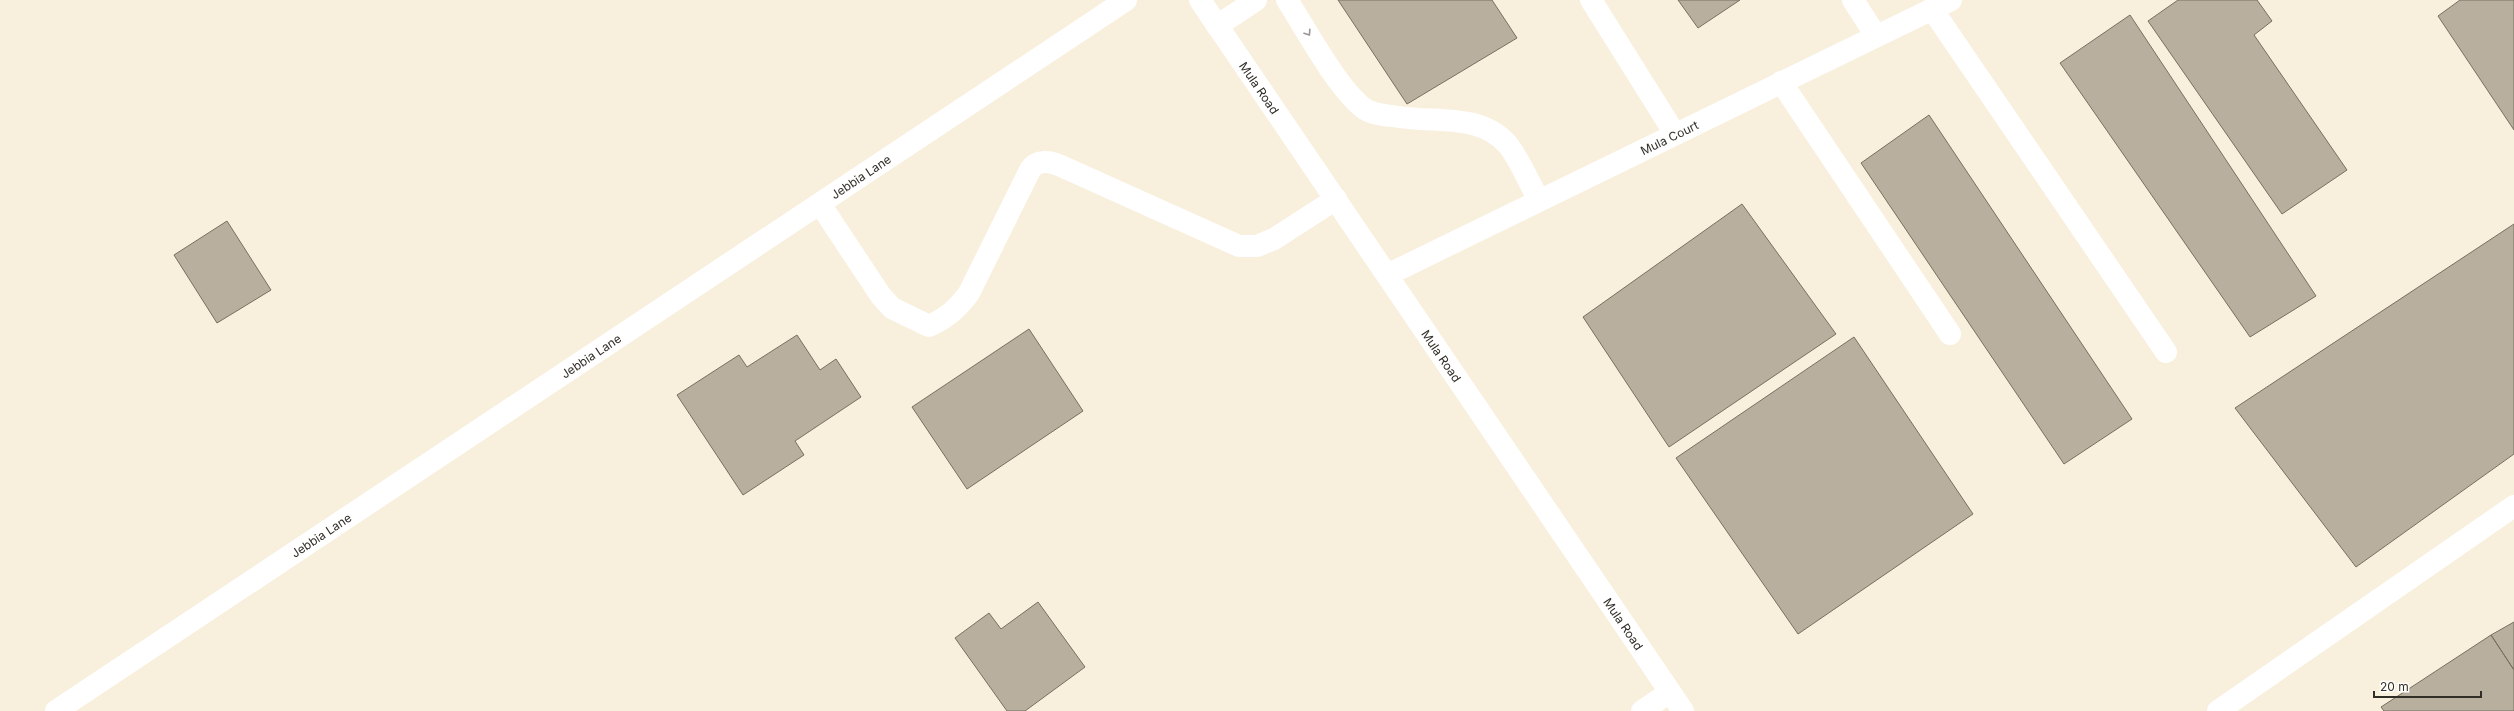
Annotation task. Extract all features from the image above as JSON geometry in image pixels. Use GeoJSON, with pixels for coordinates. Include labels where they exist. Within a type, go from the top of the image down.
{"type":"FeatureCollection","features":[{"type":"Feature","properties":{"kind":"street","name":"Jebbia Lane"},"geometry":{"type":"LineString","coordinates":[[56,711],[1126,0]]}},
{"type":"Feature","properties":{"kind":"street","name":"Mula Road"},"geometry":{"type":"LineString","coordinates":[[1200,0],[1683,711]]}},
{"type":"Feature","properties":{"kind":"street"},"geometry":{"type":"LineString","coordinates":[[1217,26],[1256,0]]}},
{"type":"Feature","properties":{"kind":"street"},"geometry":{"type":"LineString","coordinates":[[1287,0],[1345,90],[1362,108],[1374,113],[1410,119],[1473,123],[1493,131],[1508,145],[1539,200]]}},
{"type":"Feature","properties":{"kind":"street"},"geometry":{"type":"LineString","coordinates":[[1591,0],[1675,134]]}},
{"type":"Feature","properties":{"kind":"street"},"geometry":{"type":"LineString","coordinates":[[1852,0],[1876,36]]}},
{"type":"Feature","properties":{"kind":"street"},"geometry":{"type":"LineString","coordinates":[[1942,4],[2166,352]]}},
{"type":"Feature","properties":{"kind":"street","name":"Mula Court"},"geometry":{"type":"LineString","coordinates":[[1387,274],[1942,4]]}},
{"type":"Feature","properties":{"kind":"street"},"geometry":{"type":"LineString","coordinates":[[1781,82],[1950,334]]}},
{"type":"Feature","properties":{"kind":"street"},"geometry":{"type":"LineString","coordinates":[[820,204],[889,304],[913,320],[929,326],[944,320],[959,306],[969,293],[1030,170],[1033,165],[1045,161],[1061,166],[1239,246],[1257,246],[1274,239],[1336,199]]}},
{"type":"Feature","properties":{"kind":"street"},"geometry":{"type":"LineString","coordinates":[[2218,711],[2514,506]]}},
{"type":"Feature","properties":{"kind":"street"},"geometry":{"type":"LineString","coordinates":[[1642,711],[1670,692]]}},
{"type":"Feature","properties":{"kind":"building"},"geometry":{"type":"Polygon","coordinates":[[[1338,0],[1492,0],[1517,38],[1407,104],[1338,0]]]}},
{"type":"Feature","properties":{"kind":"building"},"geometry":{"type":"Polygon","coordinates":[[[1678,0],[1740,0],[1698,28],[1678,0]]]}},
{"type":"Feature","properties":{"kind":"building"},"geometry":{"type":"Polygon","coordinates":[[[2178,0],[2257,0],[2272,21],[2254,35],[2347,170],[2282,214],[2148,21],[2178,0]]]}},
{"type":"Feature","properties":{"kind":"building"},"geometry":{"type":"Polygon","coordinates":[[[2460,0],[2514,0],[2514,130],[2438,16],[2460,0]]]}},
{"type":"Feature","properties":{"kind":"building"},"geometry":{"type":"Polygon","coordinates":[[[2130,15],[2316,296],[2250,337],[2060,63],[2130,15]]]}},
{"type":"Feature","properties":{"kind":"building"},"geometry":{"type":"Polygon","coordinates":[[[1929,115],[2132,419],[2064,464],[1861,163],[1929,115]]]}},
{"type":"Feature","properties":{"kind":"building"},"geometry":{"type":"Polygon","coordinates":[[[1742,204],[1836,334],[1669,447],[1583,317],[1742,204]]]}},
{"type":"Feature","properties":{"kind":"building"},"geometry":{"type":"Polygon","coordinates":[[[227,221],[271,290],[217,323],[174,255],[227,221]]]}},
{"type":"Feature","properties":{"kind":"building"},"geometry":{"type":"Polygon","coordinates":[[[2514,224],[2514,454],[2356,567],[2235,408],[2514,224]]]}},
{"type":"Feature","properties":{"kind":"building"},"geometry":{"type":"Polygon","coordinates":[[[1029,329],[1083,411],[967,489],[912,407],[1029,329]]]}},
{"type":"Feature","properties":{"kind":"building"},"geometry":{"type":"Polygon","coordinates":[[[797,335],[820,370],[836,359],[861,397],[795,441],[804,455],[743,495],[677,395],[739,355],[747,367],[797,335]]]}},
{"type":"Feature","properties":{"kind":"building"},"geometry":{"type":"Polygon","coordinates":[[[1854,337],[1973,514],[1798,634],[1676,458],[1854,337]]]}},
{"type":"Feature","properties":{"kind":"building"},"geometry":{"type":"Polygon","coordinates":[[[1038,602],[1085,667],[1025,711],[1007,711],[955,638],[989,613],[1001,629],[1038,602]]]}},
{"type":"Feature","properties":{"kind":"building"},"geometry":{"type":"Polygon","coordinates":[[[2514,622],[2514,670],[2491,635],[2514,622]]]}},
{"type":"Feature","properties":{"kind":"building"},"geometry":{"type":"Polygon","coordinates":[[[2491,635],[2514,670],[2514,711],[2384,711],[2381,707],[2491,635]]]}}]}
